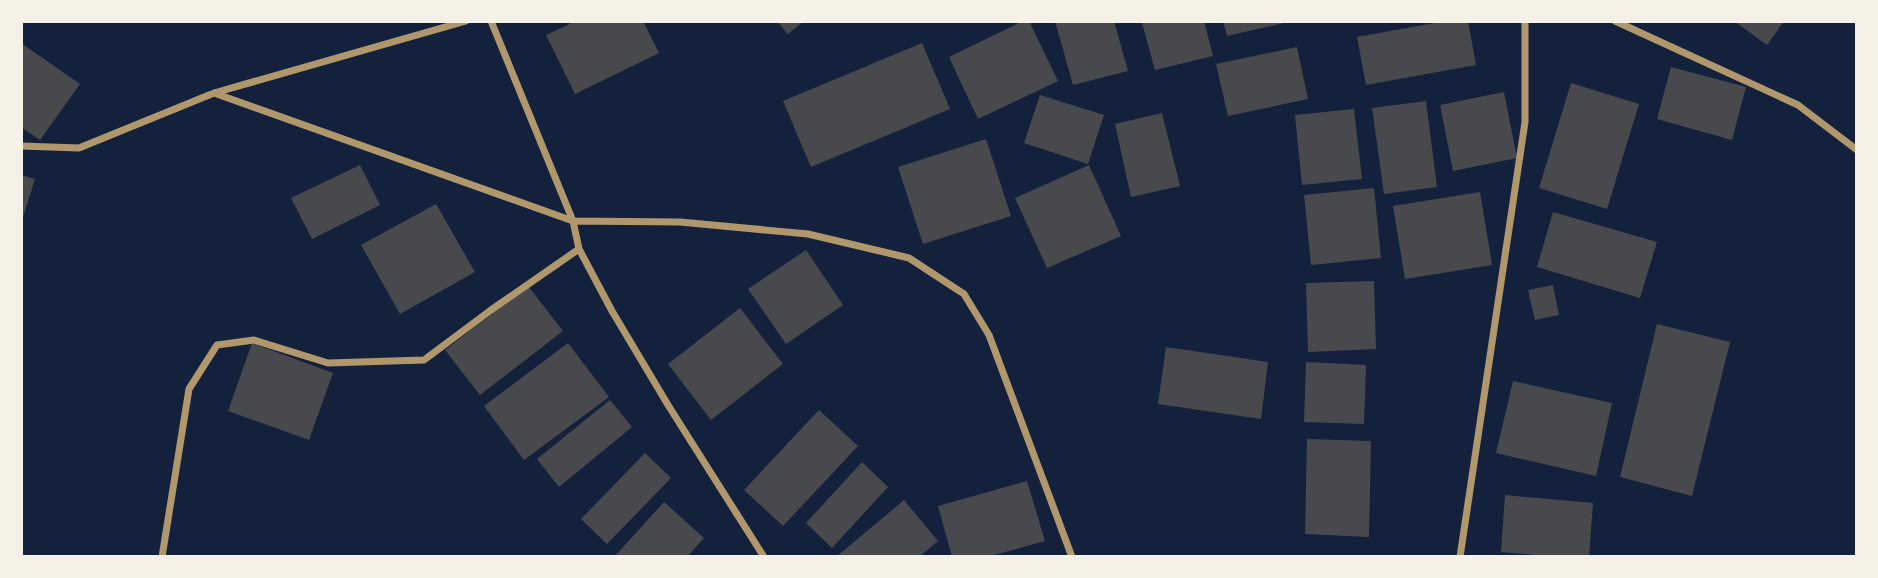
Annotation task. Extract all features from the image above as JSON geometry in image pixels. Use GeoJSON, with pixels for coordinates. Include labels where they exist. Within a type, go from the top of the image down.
{"type":"FeatureCollection","features":[{"type":"Feature","properties":{"kind":"street"},"geometry":{"type":"LineString","coordinates":[[21,146],[79,149],[214,93],[466,21]]}},
{"type":"Feature","properties":{"kind":"street"},"geometry":{"type":"LineString","coordinates":[[491,21],[573,220],[579,249],[668,405],[764,557]]}},
{"type":"Feature","properties":{"kind":"street"},"geometry":{"type":"LineString","coordinates":[[1460,557],[1525,122],[1525,21]]}},
{"type":"Feature","properties":{"kind":"street"},"geometry":{"type":"LineString","coordinates":[[1615,21],[1798,105],[1857,150]]}},
{"type":"Feature","properties":{"kind":"street"},"geometry":{"type":"LineString","coordinates":[[214,93],[573,220],[680,222],[808,234],[909,258],[964,293],[989,335],[1072,557]]}},
{"type":"Feature","properties":{"kind":"street"},"geometry":{"type":"LineString","coordinates":[[162,557],[189,388],[217,345],[254,340],[328,363],[424,360],[579,249]]}},
{"type":"Feature","properties":{"kind":"building"},"geometry":{"type":"Polygon","coordinates":[[[576,21],[643,21],[659,53],[575,94],[546,35],[576,21]]]}},
{"type":"Feature","properties":{"kind":"building"},"geometry":{"type":"Polygon","coordinates":[[[777,21],[804,21],[788,34],[777,21]]]}},
{"type":"Feature","properties":{"kind":"building"},"geometry":{"type":"Polygon","coordinates":[[[1023,21],[1029,21],[1058,81],[978,119],[949,57],[1023,21]]]}},
{"type":"Feature","properties":{"kind":"building"},"geometry":{"type":"Polygon","coordinates":[[[1055,21],[1114,21],[1128,71],[1073,85],[1055,21]]]}},
{"type":"Feature","properties":{"kind":"building"},"geometry":{"type":"Polygon","coordinates":[[[1204,21],[1213,56],[1155,70],[1142,23],[1204,21]]]}},
{"type":"Feature","properties":{"kind":"building"},"geometry":{"type":"Polygon","coordinates":[[[1223,21],[1287,21],[1288,22],[1227,36],[1223,21]]]}},
{"type":"Feature","properties":{"kind":"building"},"geometry":{"type":"Polygon","coordinates":[[[1446,21],[1468,21],[1476,65],[1366,85],[1357,37],[1446,21]]]}},
{"type":"Feature","properties":{"kind":"building"},"geometry":{"type":"Polygon","coordinates":[[[1734,21],[1784,21],[1767,45],[1734,21]]]}},
{"type":"Feature","properties":{"kind":"building"},"geometry":{"type":"Polygon","coordinates":[[[21,43],[80,84],[40,140],[21,127],[21,43]]]}},
{"type":"Feature","properties":{"kind":"building"},"geometry":{"type":"Polygon","coordinates":[[[922,43],[950,109],[811,167],[783,101],[922,43]]]}},
{"type":"Feature","properties":{"kind":"building"},"geometry":{"type":"Polygon","coordinates":[[[1297,47],[1308,99],[1228,116],[1216,64],[1297,47]]]}},
{"type":"Feature","properties":{"kind":"building"},"geometry":{"type":"Polygon","coordinates":[[[1671,67],[1746,87],[1732,140],[1657,119],[1671,67]]]}},
{"type":"Feature","properties":{"kind":"building"},"geometry":{"type":"Polygon","coordinates":[[[1571,83],[1639,104],[1607,209],[1539,188],[1571,83]]]}},
{"type":"Feature","properties":{"kind":"building"},"geometry":{"type":"Polygon","coordinates":[[[1504,92],[1517,158],[1453,171],[1440,105],[1504,92]]]}},
{"type":"Feature","properties":{"kind":"building"},"geometry":{"type":"Polygon","coordinates":[[[1040,95],[1104,115],[1088,164],[1024,143],[1040,95]]]}},
{"type":"Feature","properties":{"kind":"building"},"geometry":{"type":"Polygon","coordinates":[[[1426,101],[1437,187],[1384,194],[1372,108],[1426,101]]]}},
{"type":"Feature","properties":{"kind":"building"},"geometry":{"type":"Polygon","coordinates":[[[1354,109],[1362,179],[1302,185],[1295,115],[1354,109]]]}},
{"type":"Feature","properties":{"kind":"building"},"geometry":{"type":"Polygon","coordinates":[[[1162,113],[1180,186],[1131,197],[1115,124],[1162,113]]]}},
{"type":"Feature","properties":{"kind":"building"},"geometry":{"type":"Polygon","coordinates":[[[986,139],[1011,216],[923,244],[898,167],[986,139]]]}},
{"type":"Feature","properties":{"kind":"building"},"geometry":{"type":"Polygon","coordinates":[[[360,165],[380,205],[312,239],[291,198],[360,165]]]}},
{"type":"Feature","properties":{"kind":"building"},"geometry":{"type":"Polygon","coordinates":[[[1089,165],[1121,236],[1047,268],[1015,198],[1089,165]]]}},
{"type":"Feature","properties":{"kind":"building"},"geometry":{"type":"Polygon","coordinates":[[[21,175],[35,179],[22,220],[21,220],[21,175]]]}},
{"type":"Feature","properties":{"kind":"building"},"geometry":{"type":"Polygon","coordinates":[[[1374,188],[1381,258],[1311,265],[1304,195],[1374,188]]]}},
{"type":"Feature","properties":{"kind":"building"},"geometry":{"type":"Polygon","coordinates":[[[1480,192],[1492,265],[1405,279],[1393,206],[1480,192]]]}},
{"type":"Feature","properties":{"kind":"building"},"geometry":{"type":"Polygon","coordinates":[[[436,204],[475,272],[400,314],[361,245],[436,204]]]}},
{"type":"Feature","properties":{"kind":"building"},"geometry":{"type":"Polygon","coordinates":[[[1553,212],[1657,242],[1640,298],[1537,267],[1553,212]]]}},
{"type":"Feature","properties":{"kind":"building"},"geometry":{"type":"Polygon","coordinates":[[[806,250],[843,305],[786,344],[748,289],[806,250]]]}},
{"type":"Feature","properties":{"kind":"building"},"geometry":{"type":"Polygon","coordinates":[[[1374,281],[1376,349],[1308,352],[1306,283],[1374,281]]]}},
{"type":"Feature","properties":{"kind":"building"},"geometry":{"type":"Polygon","coordinates":[[[1553,285],[1559,315],[1535,320],[1528,290],[1553,285]]]}},
{"type":"Feature","properties":{"kind":"building"},"geometry":{"type":"Polygon","coordinates":[[[528,286],[563,331],[480,395],[445,350],[528,286]]]}},
{"type":"Feature","properties":{"kind":"building"},"geometry":{"type":"Polygon","coordinates":[[[740,308],[783,364],[711,420],[668,364],[740,308]]]}},
{"type":"Feature","properties":{"kind":"building"},"geometry":{"type":"Polygon","coordinates":[[[1657,324],[1730,342],[1692,496],[1620,477],[1657,324]]]}},
{"type":"Feature","properties":{"kind":"building"},"geometry":{"type":"Polygon","coordinates":[[[252,343],[333,373],[309,440],[228,411],[252,343]]]}},
{"type":"Feature","properties":{"kind":"building"},"geometry":{"type":"Polygon","coordinates":[[[568,343],[609,397],[524,460],[484,406],[568,343]]]}},
{"type":"Feature","properties":{"kind":"building"},"geometry":{"type":"Polygon","coordinates":[[[1166,347],[1268,362],[1261,419],[1158,404],[1166,347]]]}},
{"type":"Feature","properties":{"kind":"building"},"geometry":{"type":"Polygon","coordinates":[[[1306,362],[1366,365],[1364,424],[1304,422],[1306,362]]]}},
{"type":"Feature","properties":{"kind":"building"},"geometry":{"type":"Polygon","coordinates":[[[1513,381],[1612,403],[1596,476],[1496,453],[1513,381]]]}},
{"type":"Feature","properties":{"kind":"building"},"geometry":{"type":"Polygon","coordinates":[[[610,400],[632,427],[559,487],[537,459],[610,400]]]}},
{"type":"Feature","properties":{"kind":"building"},"geometry":{"type":"Polygon","coordinates":[[[819,410],[858,446],[783,526],[744,490],[819,410]]]}},
{"type":"Feature","properties":{"kind":"building"},"geometry":{"type":"Polygon","coordinates":[[[1307,439],[1371,441],[1369,537],[1305,534],[1307,439]]]}},
{"type":"Feature","properties":{"kind":"building"},"geometry":{"type":"Polygon","coordinates":[[[645,453],[671,478],[607,544],[581,519],[645,453]]]}},
{"type":"Feature","properties":{"kind":"building"},"geometry":{"type":"Polygon","coordinates":[[[862,462],[888,487],[832,548],[806,523],[862,462]]]}},
{"type":"Feature","properties":{"kind":"building"},"geometry":{"type":"Polygon","coordinates":[[[1027,481],[1045,541],[987,557],[952,557],[938,506],[1027,481]]]}},
{"type":"Feature","properties":{"kind":"building"},"geometry":{"type":"Polygon","coordinates":[[[1505,495],[1593,503],[1589,557],[1501,552],[1505,495]]]}},
{"type":"Feature","properties":{"kind":"building"},"geometry":{"type":"Polygon","coordinates":[[[904,500],[938,541],[919,557],[836,557],[904,500]]]}},
{"type":"Feature","properties":{"kind":"building"},"geometry":{"type":"Polygon","coordinates":[[[664,502],[704,538],[687,557],[614,557],[664,502]]]}}]}
